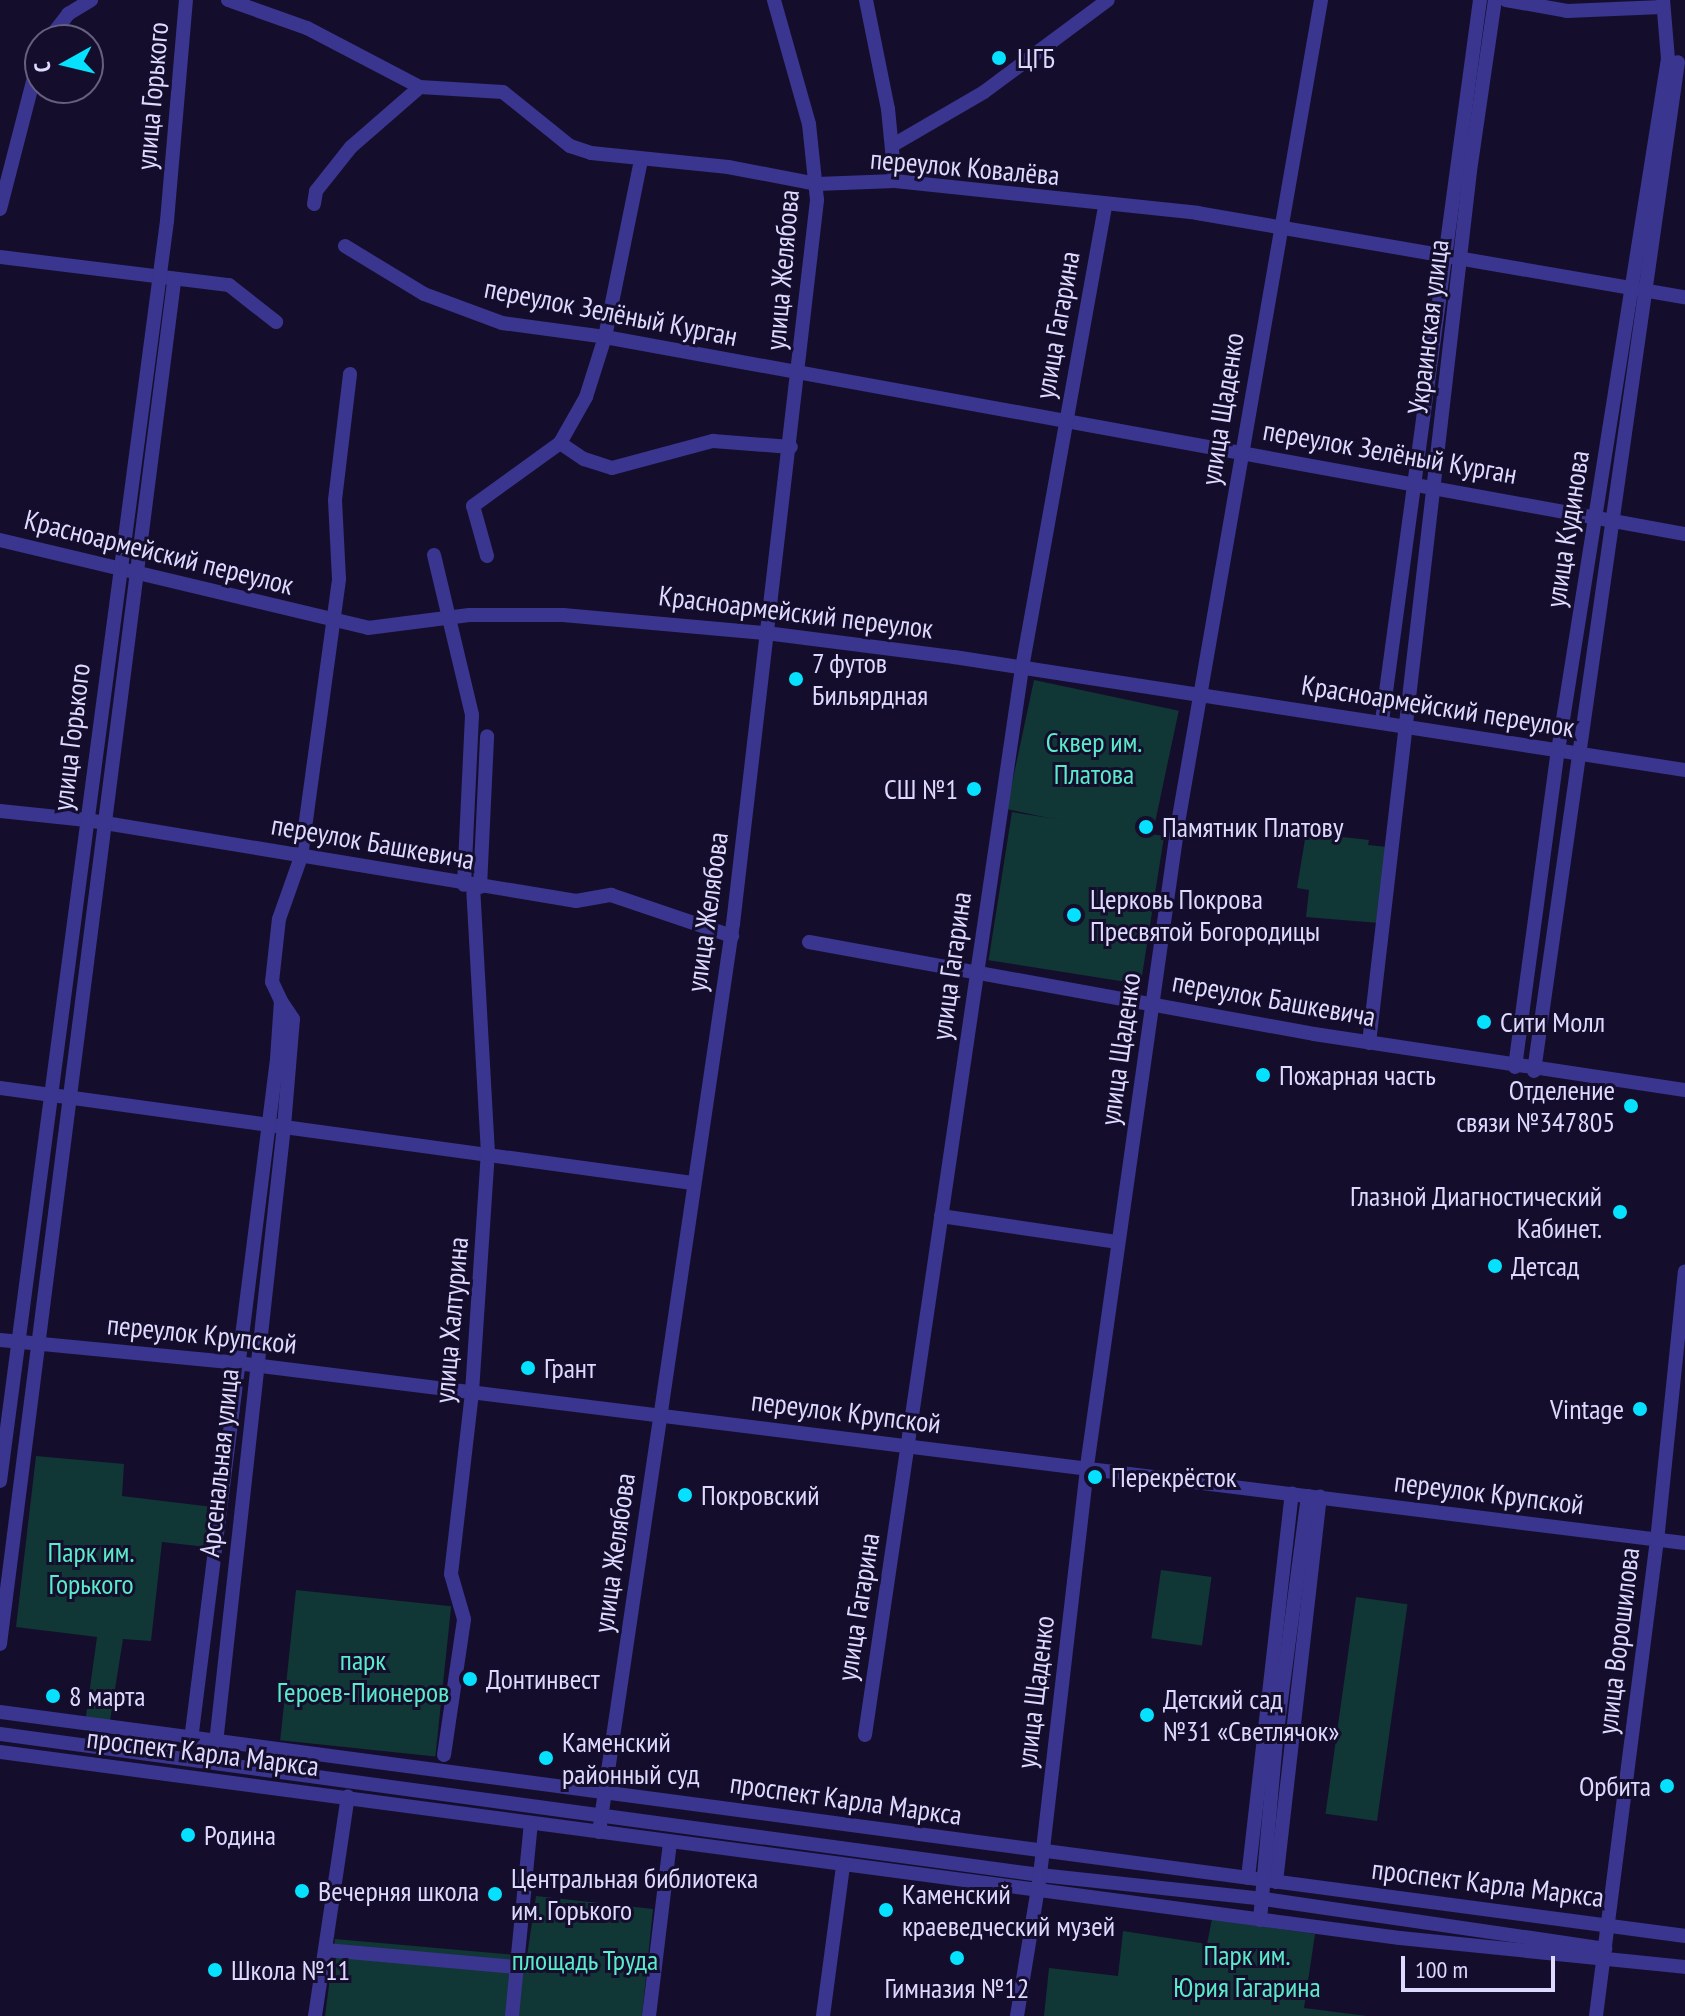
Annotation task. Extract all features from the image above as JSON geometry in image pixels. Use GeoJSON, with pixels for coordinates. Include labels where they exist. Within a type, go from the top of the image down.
{"type":"FeatureCollection","features":[{"type":"Feature","properties":{"kind":"street"},"geometry":{"type":"LineString","coordinates":[[58,24],[91,0]]}},
{"type":"Feature","properties":{"kind":"street","name":"улица Горького"},"geometry":{"type":"LineString","coordinates":[[0,1644],[137,569],[167,280],[186,0]]}},
{"type":"Feature","properties":{"kind":"street","name":"переулок Ковалёва"},"geometry":{"type":"LineString","coordinates":[[228,0],[307,28],[420,87],[503,92],[576,149],[641,160],[728,167],[817,184],[895,181],[1105,206],[1197,213],[1685,297]]}},
{"type":"Feature","properties":{"kind":"street","name":"улица Желябова"},"geometry":{"type":"LineString","coordinates":[[599,1832],[732,936],[799,374],[817,184],[809,124],[774,0]]}},
{"type":"Feature","properties":{"kind":"street"},"geometry":{"type":"LineString","coordinates":[[866,0],[893,145],[895,181]]}},
{"type":"Feature","properties":{"kind":"street"},"geometry":{"type":"LineString","coordinates":[[893,145],[984,92],[1108,0]]}},
{"type":"Feature","properties":{"kind":"street","name":"улица Щаденко"},"geometry":{"type":"LineString","coordinates":[[1017,2016],[1038,1891],[1087,1466],[1153,1004],[1278,228],[1321,0]]}},
{"type":"Feature","properties":{"kind":"street","name":"Украинская улица"},"geometry":{"type":"LineString","coordinates":[[1369,1043],[1435,485],[1480,0]]}},
{"type":"Feature","properties":{"kind":"street","name":"Украинская улица"},"geometry":{"type":"LineString","coordinates":[[1382,721],[1417,482],[1495,0]]}},
{"type":"Feature","properties":{"kind":"street"},"geometry":{"type":"LineString","coordinates":[[1506,0],[1567,11],[1662,4]]}},
{"type":"Feature","properties":{"kind":"street","name":"улица Кудинова"},"geometry":{"type":"LineString","coordinates":[[1515,1067],[1558,751],[1595,518],[1640,291],[1677,62],[1662,4]]}},
{"type":"Feature","properties":{"kind":"street"},"geometry":{"type":"LineString","coordinates":[[314,204],[316,191],[351,147],[420,87]]}},
{"type":"Feature","properties":{"kind":"street"},"geometry":{"type":"LineString","coordinates":[[0,209],[27,104]]}},
{"type":"Feature","properties":{"kind":"street"},"geometry":{"type":"LineString","coordinates":[[487,556],[473,506],[560,443],[579,415],[605,337],[641,160]]}},
{"type":"Feature","properties":{"kind":"street","name":"улица Гагарина"},"geometry":{"type":"LineString","coordinates":[[865,1735],[1022,668],[1105,206]]}},
{"type":"Feature","properties":{"kind":"street","name":"переулок Зелёный Курган"},"geometry":{"type":"LineString","coordinates":[[345,246],[424,294],[502,323],[605,337],[1065,423],[1435,485],[1685,534]]}},
{"type":"Feature","properties":{"kind":"street"},"geometry":{"type":"LineString","coordinates":[[0,257],[234,287],[276,322]]}},
{"type":"Feature","properties":{"kind":"street","name":"улица Горького"},"geometry":{"type":"LineString","coordinates":[[0,1481],[48,1095],[120,566],[167,280]]}},
{"type":"Feature","properties":{"kind":"street","name":"улица Кудинова"},"geometry":{"type":"LineString","coordinates":[[1534,1071],[1613,521],[1640,291]]}},
{"type":"Feature","properties":{"kind":"street","name":"Арсенальная улица"},"geometry":{"type":"LineString","coordinates":[[216,1743],[256,1365],[277,1126],[281,1001],[272,982],[279,919],[301,857],[333,621],[340,559],[335,500],[350,374]]}},
{"type":"Feature","properties":{"kind":"street"},"geometry":{"type":"LineString","coordinates":[[560,443],[584,459],[612,468],[713,441],[791,447]]}},
{"type":"Feature","properties":{"kind":"street","name":"Красноармейский переулок"},"geometry":{"type":"LineString","coordinates":[[0,540],[137,569],[368,628],[447,618],[563,615],[766,633],[1022,668],[1201,699],[1382,721],[1685,770]]}},
{"type":"Feature","properties":{"kind":"street","name":"улица Халтурина"},"geometry":{"type":"LineString","coordinates":[[434,555],[472,715],[472,886],[488,1154],[472,1392],[451,1574],[464,1619],[444,1755]]}},
{"type":"Feature","properties":{"kind":"street"},"geometry":{"type":"LineString","coordinates":[[472,886],[487,736]]}},
{"type":"Feature","properties":{"kind":"street","name":"переулок Башкевича"},"geometry":{"type":"LineString","coordinates":[[0,811],[87,820],[576,901],[611,895],[732,936]]}},
{"type":"Feature","properties":{"kind":"street","name":"переулок Башкевича"},"geometry":{"type":"LineString","coordinates":[[809,942],[976,975],[1534,1071],[1685,1090]]}},
{"type":"Feature","properties":{"kind":"street"},"geometry":{"type":"LineString","coordinates":[[0,1088],[693,1183]]}},
{"type":"Feature","properties":{"kind":"street","name":"Арсенальная улица"},"geometry":{"type":"LineString","coordinates":[[191,1740],[237,1363],[277,1126]]}},
{"type":"Feature","properties":{"kind":"street"},"geometry":{"type":"LineString","coordinates":[[941,1216],[1118,1242]]}},
{"type":"Feature","properties":{"kind":"street","name":"улица Ворошилова"},"geometry":{"type":"LineString","coordinates":[[1596,2016],[1657,1541],[1685,1271]]}},
{"type":"Feature","properties":{"kind":"street","name":"переулок Крупской"},"geometry":{"type":"LineString","coordinates":[[0,1340],[256,1365],[1087,1466],[1685,1543]]}},
{"type":"Feature","properties":{"kind":"street"},"geometry":{"type":"LineString","coordinates":[[1262,1880],[1278,1731],[1292,1494]]}},
{"type":"Feature","properties":{"kind":"street"},"geometry":{"type":"LineString","coordinates":[[1260,1920],[1278,1731],[1314,1497]]}},
{"type":"Feature","properties":{"kind":"street","name":"проспект Карла Маркса"},"geometry":{"type":"LineString","coordinates":[[0,1712],[191,1740],[1685,1936]]}},
{"type":"Feature","properties":{"kind":"street"},"geometry":{"type":"LineString","coordinates":[[0,1734],[1040,1875],[1264,1899],[1604,1954]]}},
{"type":"Feature","properties":{"kind":"street","name":"проспект Карла Маркса"},"geometry":{"type":"LineString","coordinates":[[0,1752],[1260,1920],[1604,1954],[1685,1967]]}},
{"type":"Feature","properties":{"kind":"street"},"geometry":{"type":"LineString","coordinates":[[315,2016],[348,1796]]}},
{"type":"Feature","properties":{"kind":"street"},"geometry":{"type":"LineString","coordinates":[[512,2016],[531,1823]]}},
{"type":"Feature","properties":{"kind":"street"},"geometry":{"type":"LineString","coordinates":[[649,2016],[670,1842]]}},
{"type":"Feature","properties":{"kind":"street"},"geometry":{"type":"LineString","coordinates":[[823,2016],[843,1866]]}},
{"type":"Feature","properties":{"kind":"street"},"geometry":{"type":"LineString","coordinates":[[326,1950],[517,1967]]}},
{"type":"Feature","properties":{"kind":"green space","name":"Сквер им. Платова"},"geometry":{"type":"Polygon","coordinates":[[[1034,680],[1179,711],[1151,840],[1007,809],[1034,680]]]}},
{"type":"Feature","properties":{"kind":"green space"},"geometry":{"type":"Polygon","coordinates":[[[1012,812],[1164,836],[1141,984],[989,960],[1012,812]]]}},
{"type":"Feature","properties":{"kind":"green space"},"geometry":{"type":"Polygon","coordinates":[[[1306,833],[1369,840],[1368,845],[1387,847],[1379,923],[1306,917],[1309,890],[1297,888],[1306,833]]]}},
{"type":"Feature","properties":{"kind":"green space","name":"Парк им. Горького"},"geometry":{"type":"Polygon","coordinates":[[[36,1456],[124,1464],[122,1496],[221,1508],[216,1548],[162,1542],[151,1641],[123,1639],[109,1727],[85,1723],[97,1637],[16,1627],[36,1456]]]}},
{"type":"Feature","properties":{"kind":"green space"},"geometry":{"type":"Polygon","coordinates":[[[1161,1570],[1212,1577],[1202,1645],[1151,1638],[1161,1570]]]}},
{"type":"Feature","properties":{"kind":"green space","name":"парк Героев-Пионеров"},"geometry":{"type":"Polygon","coordinates":[[[296,1590],[451,1606],[435,1756],[280,1740],[296,1590]]]}},
{"type":"Feature","properties":{"kind":"green space"},"geometry":{"type":"Polygon","coordinates":[[[1356,1597],[1407,1604],[1377,1821],[1326,1814],[1356,1597]]]}},
{"type":"Feature","properties":{"kind":"green space","name":"площадь Труда"},"geometry":{"type":"Polygon","coordinates":[[[536,1896],[653,1909],[642,2016],[325,2016],[335,1939],[527,1956],[536,1896]]]}},
{"type":"Feature","properties":{"kind":"green space","name":"Парк им. Юрия Гагарина"},"geometry":{"type":"Polygon","coordinates":[[[1212,1919],[1315,1934],[1304,2008],[1367,2016],[1044,2016],[1049,1968],[1118,1976],[1123,1931],[1207,1944],[1212,1919]]]}},
{"type":"Feature","properties":{"kind":"place","name":"ЦГБ"},"geometry":{"type":"Point","coordinates":[999,58]}},
{"type":"Feature","properties":{"kind":"place","name":"7 футов Бильярдная"},"geometry":{"type":"Point","coordinates":[796,679]}},
{"type":"Feature","properties":{"kind":"place","name":"СШ №1"},"geometry":{"type":"Point","coordinates":[974,789]}},
{"type":"Feature","properties":{"kind":"place","name":"Памятник Платову"},"geometry":{"type":"Point","coordinates":[1146,827]}},
{"type":"Feature","properties":{"kind":"place","name":"Церковь Покрова Пресвятой Богородицы"},"geometry":{"type":"Point","coordinates":[1074,915]}},
{"type":"Feature","properties":{"kind":"place","name":"Сити Молл"},"geometry":{"type":"Point","coordinates":[1484,1022]}},
{"type":"Feature","properties":{"kind":"place","name":"Пожарная часть"},"geometry":{"type":"Point","coordinates":[1263,1075]}},
{"type":"Feature","properties":{"kind":"place","name":"Отделение связи №347805"},"geometry":{"type":"Point","coordinates":[1631,1106]}},
{"type":"Feature","properties":{"kind":"place","name":"Глазной Диагностический Кабинет."},"geometry":{"type":"Point","coordinates":[1620,1212]}},
{"type":"Feature","properties":{"kind":"place","name":"Детсад"},"geometry":{"type":"Point","coordinates":[1495,1266]}},
{"type":"Feature","properties":{"kind":"place","name":"Грант"},"geometry":{"type":"Point","coordinates":[528,1368]}},
{"type":"Feature","properties":{"kind":"place","name":"Vintage"},"geometry":{"type":"Point","coordinates":[1640,1409]}},
{"type":"Feature","properties":{"kind":"place","name":"Перекрёсток"},"geometry":{"type":"Point","coordinates":[1095,1477]}},
{"type":"Feature","properties":{"kind":"place","name":"Покровский"},"geometry":{"type":"Point","coordinates":[685,1495]}},
{"type":"Feature","properties":{"kind":"place","name":"Донтинвест"},"geometry":{"type":"Point","coordinates":[470,1679]}},
{"type":"Feature","properties":{"kind":"place","name":"8 марта"},"geometry":{"type":"Point","coordinates":[53,1696]}},
{"type":"Feature","properties":{"kind":"place","name":"Детский сад №31 «Светлячок»"},"geometry":{"type":"Point","coordinates":[1147,1715]}},
{"type":"Feature","properties":{"kind":"place","name":"Каменский районный суд"},"geometry":{"type":"Point","coordinates":[546,1758]}},
{"type":"Feature","properties":{"kind":"place","name":"Орбита"},"geometry":{"type":"Point","coordinates":[1667,1786]}},
{"type":"Feature","properties":{"kind":"place","name":"Родина"},"geometry":{"type":"Point","coordinates":[188,1835]}},
{"type":"Feature","properties":{"kind":"place","name":"Вечерняя школа"},"geometry":{"type":"Point","coordinates":[302,1891]}},
{"type":"Feature","properties":{"kind":"place","name":"Центральная библиотека им. Горького"},"geometry":{"type":"Point","coordinates":[495,1894]}},
{"type":"Feature","properties":{"kind":"place","name":"Каменский краеведческий музей"},"geometry":{"type":"Point","coordinates":[886,1910]}},
{"type":"Feature","properties":{"kind":"place","name":"Гимназия №12"},"geometry":{"type":"Point","coordinates":[957,1958]}},
{"type":"Feature","properties":{"kind":"place","name":"Школа №11"},"geometry":{"type":"Point","coordinates":[215,1970]}}]}
